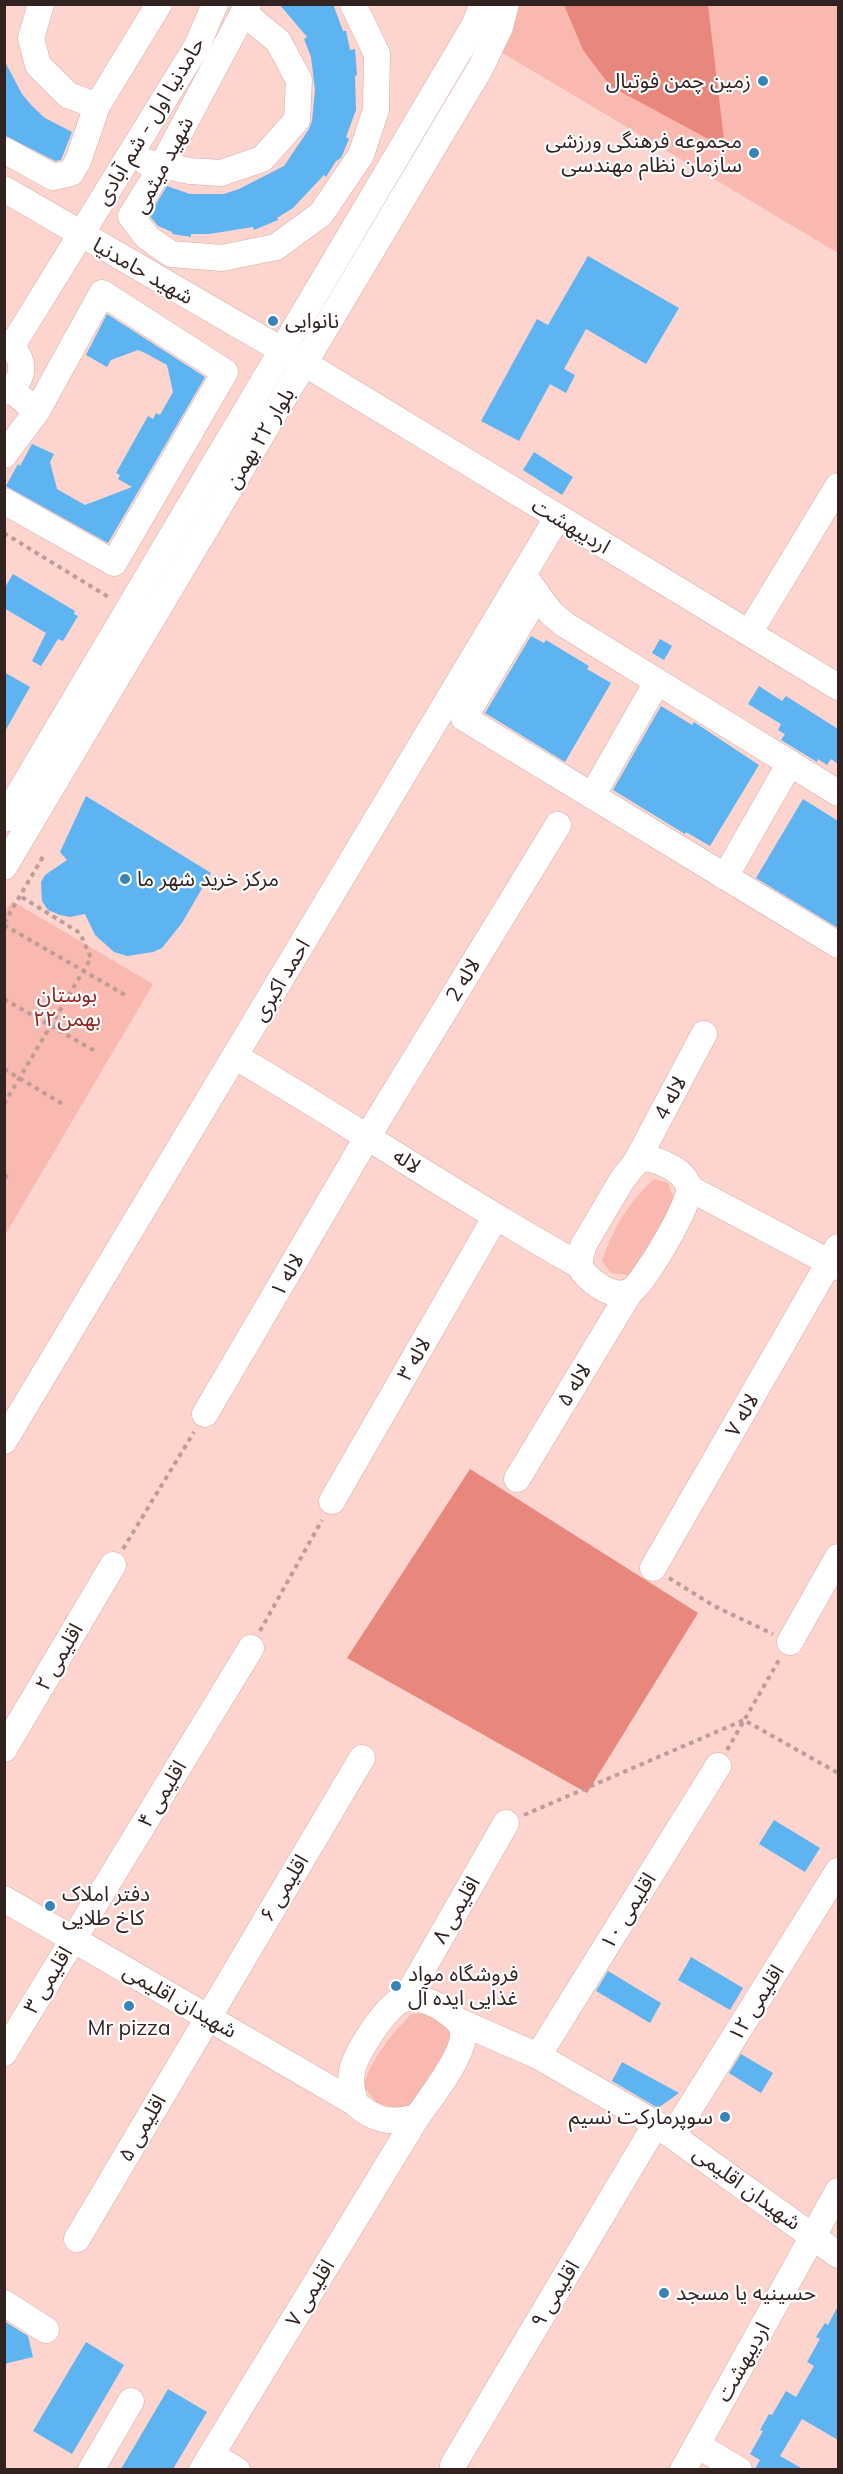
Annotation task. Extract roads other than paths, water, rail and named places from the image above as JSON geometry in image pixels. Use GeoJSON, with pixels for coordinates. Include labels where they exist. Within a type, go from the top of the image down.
{"type":"FeatureCollection","features":[{"type":"Feature","properties":{"kind":"street"},"geometry":{"type":"LineString","coordinates":[[41,4],[31,38],[38,65],[68,95],[97,105]]}},
{"type":"Feature","properties":{"kind":"street"},"geometry":{"type":"LineString","coordinates":[[4,150],[53,177],[71,173],[78,161],[97,105],[159,4]]}},
{"type":"Feature","properties":{"kind":"street","name":"شهید میثمی"},"geometry":{"type":"LineString","coordinates":[[246,9],[162,165],[131,216],[147,237],[171,254],[222,258],[276,247],[321,214],[361,155],[376,110],[377,54],[353,4]]}},
{"type":"Feature","properties":{"kind":"street","name":"بلوار ۲۲ بهمن"},"geometry":{"type":"LineString","coordinates":[[4,819],[474,26],[483,4]]}},
{"type":"Feature","properties":{"kind":"street","name":"بلوار ۲۲ بهمن"},"geometry":{"type":"LineString","coordinates":[[4,867],[481,67],[500,27],[506,4]]}},
{"type":"Feature","properties":{"kind":"street","name":"حامدنیا اول - شم آبادی"},"geometry":{"type":"LineString","coordinates":[[8,344],[81,235],[197,46],[210,6]]}},
{"type":"Feature","properties":{"kind":"street"},"geometry":{"type":"LineString","coordinates":[[128,159],[190,171],[221,173],[262,159],[297,120],[299,80],[278,41],[246,9]]}},
{"type":"Feature","properties":{"kind":"street","name":"شهید حامدنیا"},"geometry":{"type":"LineString","coordinates":[[4,189],[304,363]]}},
{"type":"Feature","properties":{"kind":"street"},"geometry":{"type":"LineString","coordinates":[[4,455],[37,411],[102,293],[225,372],[114,563],[4,501]]}},
{"type":"Feature","properties":{"kind":"street"},"geometry":{"type":"LineString","coordinates":[[8,344],[18,352],[22,368],[21,376],[7,390],[37,411]]}},
{"type":"Feature","properties":{"kind":"street","name":"اردیبهشت"},"geometry":{"type":"LineString","coordinates":[[304,363],[838,687]]}},
{"type":"Feature","properties":{"kind":"street"},"geometry":{"type":"LineString","coordinates":[[749,633],[838,486]]}},
{"type":"Feature","properties":{"kind":"street","name":"احمد اکبری"},"geometry":{"type":"LineString","coordinates":[[4,1441],[557,518]]}},
{"type":"Feature","properties":{"kind":"street"},"geometry":{"type":"LineString","coordinates":[[521,576],[551,613],[564,624],[838,793]]}},
{"type":"Feature","properties":{"kind":"street"},"geometry":{"type":"LineString","coordinates":[[537,596],[464,718],[838,945]]}},
{"type":"Feature","properties":{"kind":"street"},"geometry":{"type":"LineString","coordinates":[[592,796],[657,682]]}},
{"type":"Feature","properties":{"kind":"street"},"geometry":{"type":"LineString","coordinates":[[725,877],[790,763]]}},
{"type":"Feature","properties":{"kind":"street","name":"لاله 2"},"geometry":{"type":"LineString","coordinates":[[368,1136],[558,825]]}},
{"type":"Feature","properties":{"kind":"street","name":"لاله 4"},"geometry":{"type":"LineString","coordinates":[[579,1265],[583,1246],[622,1180],[636,1162],[704,1034]]}},
{"type":"Feature","properties":{"kind":"street","name":"لاله"},"geometry":{"type":"LineString","coordinates":[[236,1057],[368,1136],[495,1218],[579,1265],[585,1276],[602,1287],[618,1293],[630,1292]]}},
{"type":"Feature","properties":{"kind":"street","name":"لاله ۱"},"geometry":{"type":"LineString","coordinates":[[205,1414],[368,1136]]}},
{"type":"Feature","properties":{"kind":"street"},"geometry":{"type":"LineString","coordinates":[[636,1162],[645,1158],[662,1161],[681,1175],[689,1188],[836,1259]]}},
{"type":"Feature","properties":{"kind":"street","name":"لاله ۵"},"geometry":{"type":"LineString","coordinates":[[517,1479],[630,1292],[640,1282],[683,1211],[689,1198],[689,1188]]}},
{"type":"Feature","properties":{"kind":"street","name":"لاله ۳"},"geometry":{"type":"LineString","coordinates":[[332,1501],[495,1218]]}},
{"type":"Feature","properties":{"kind":"street","name":"لاله ۷"},"geometry":{"type":"LineString","coordinates":[[653,1568],[836,1259]]}},
{"type":"Feature","properties":{"kind":"street"},"geometry":{"type":"LineString","coordinates":[[790,1642],[838,1557]]}},
{"type":"Feature","properties":{"kind":"street","name":"اقلیمی ۲"},"geometry":{"type":"LineString","coordinates":[[4,1749],[112,1565]]}},
{"type":"Feature","properties":{"kind":"street","name":"اقلیمی ۴"},"geometry":{"type":"LineString","coordinates":[[73,1939],[250,1648]]}},
{"type":"Feature","properties":{"kind":"street","name":"اقلیمی ۶"},"geometry":{"type":"LineString","coordinates":[[207,2017],[362,1758]]}},
{"type":"Feature","properties":{"kind":"street","name":"اقلیمی ۱۰"},"geometry":{"type":"LineString","coordinates":[[538,2056],[718,1766]]}},
{"type":"Feature","properties":{"kind":"street","name":"اقلیمی ۸"},"geometry":{"type":"LineString","coordinates":[[405,1998],[507,1823]]}},
{"type":"Feature","properties":{"kind":"street","name":"اقلیمی ۱۲"},"geometry":{"type":"LineString","coordinates":[[664,2129],[838,1871]]}},
{"type":"Feature","properties":{"kind":"street","name":"شهیدان اقلیمی"},"geometry":{"type":"LineString","coordinates":[[4,1899],[355,2103]]}},
{"type":"Feature","properties":{"kind":"street","name":"اقلیمی ۳"},"geometry":{"type":"LineString","coordinates":[[4,2052],[73,1939]]}},
{"type":"Feature","properties":{"kind":"street"},"geometry":{"type":"LineString","coordinates":[[405,1998],[424,2000],[445,2009],[458,2021],[463,2034],[453,2063],[417,2118],[400,2122],[381,2121],[363,2111],[355,2103],[350,2086],[353,2067],[377,2024],[393,2004],[405,1998]]}},
{"type":"Feature","properties":{"kind":"street","name":"اقلیمی ۵"},"geometry":{"type":"LineString","coordinates":[[77,2239],[207,2017]]}},
{"type":"Feature","properties":{"kind":"street","name":"شهیدان اقلیمی"},"geometry":{"type":"LineString","coordinates":[[458,2021],[538,2056],[664,2129],[838,2255]]}},
{"type":"Feature","properties":{"kind":"street"},"geometry":{"type":"LineString","coordinates":[[311,2078],[335,2079],[353,2067]]}},
{"type":"Feature","properties":{"kind":"street","name":"اقلیمی ۷"},"geometry":{"type":"LineString","coordinates":[[207,2462],[417,2118]]}},
{"type":"Feature","properties":{"kind":"street"},"geometry":{"type":"LineString","coordinates":[[381,2121],[388,2142],[387,2167]]}},
{"type":"Feature","properties":{"kind":"street","name":"اقلیمی ۹"},"geometry":{"type":"LineString","coordinates":[[453,2465],[664,2129]]}},
{"type":"Feature","properties":{"kind":"street","name":"اردیبهشت"},"geometry":{"type":"LineString","coordinates":[[683,2469],[838,2191]]}},
{"type":"Feature","properties":{"kind":"street"},"geometry":{"type":"LineString","coordinates":[[4,2303],[46,2330]]}},
{"type":"Feature","properties":{"kind":"street"},"geometry":{"type":"LineString","coordinates":[[91,2469],[131,2401]]}},
{"type":"Feature","properties":{"kind":"street"},"geometry":{"type":"LineString","coordinates":[[697,2445],[739,2469]]}},
{"type":"Feature","properties":{"kind":"street"},"geometry":{"type":"LineString","coordinates":[[207,2462],[237,2469]]}},
{"type":"Feature","properties":{"kind":"place","name":"زمین چمن فوتبال"},"geometry":{"type":"Point","coordinates":[763,81]}},
{"type":"Feature","properties":{"kind":"place","name":"مجموعه فرهنگی ورزشی سازمان نظام مهندسی"},"geometry":{"type":"Point","coordinates":[754,153]}},
{"type":"Feature","properties":{"kind":"place","name":"نانوایی"},"geometry":{"type":"Point","coordinates":[273,321]}},
{"type":"Feature","properties":{"kind":"place","name":"مرکز خرید شهر ما"},"geometry":{"type":"Point","coordinates":[125,879]}},
{"type":"Feature","properties":{"kind":"place","name":"دفتر املاک کاخ طلایی"},"geometry":{"type":"Point","coordinates":[50,1906]}},
{"type":"Feature","properties":{"kind":"place","name":"فروشگاه مواد غذایی ایده آل"},"geometry":{"type":"Point","coordinates":[396,1986]}},
{"type":"Feature","properties":{"kind":"place","name":"Mr pizza"},"geometry":{"type":"Point","coordinates":[129,2006]}},
{"type":"Feature","properties":{"kind":"place","name":"سوپرمارکت نسیم"},"geometry":{"type":"Point","coordinates":[725,2117]}},
{"type":"Feature","properties":{"kind":"place","name":"حسینیه یا مسجد"},"geometry":{"type":"Point","coordinates":[664,2293]}},
{"type":"Feature","properties":{"kind":"park label","name":"بوستان ۲۲بهمن"},"geometry":{"type":"Point","coordinates":[67,1007]}}]}
